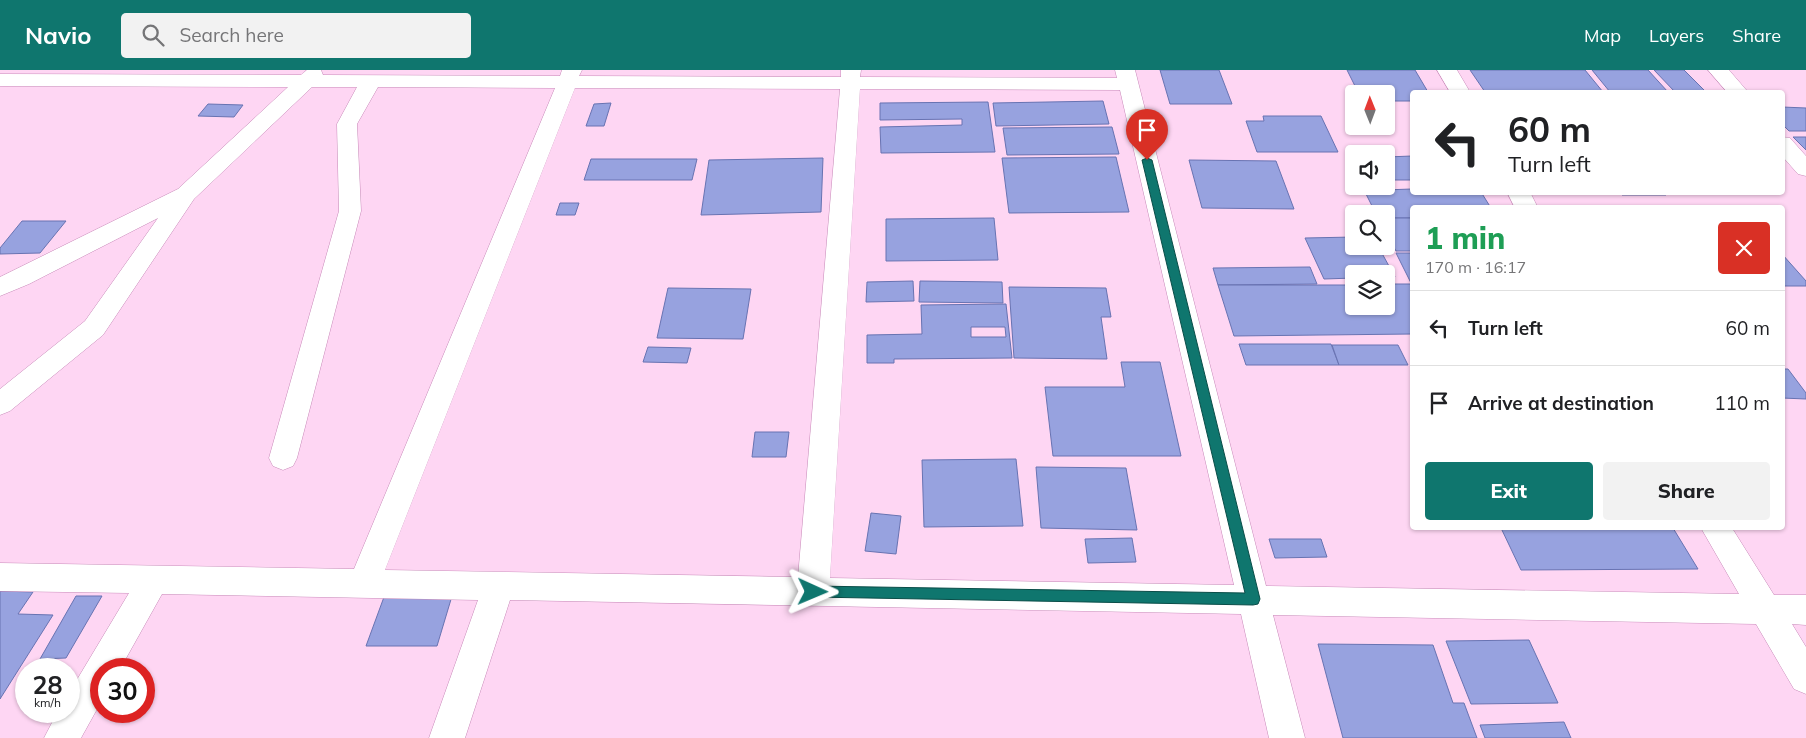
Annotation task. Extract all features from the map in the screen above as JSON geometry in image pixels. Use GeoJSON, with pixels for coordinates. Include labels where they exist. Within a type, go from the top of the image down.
{"type":"FeatureCollection","features":[{"type":"Feature","properties":{"kind":"street"},"geometry":{"type":"LineString","coordinates":[[1447,70],[1459,90]]}},
{"type":"Feature","properties":{"kind":"street"},"geometry":{"type":"LineString","coordinates":[[1718,70],[1736,90]]}},
{"type":"Feature","properties":{"kind":"street"},"geometry":{"type":"LineString","coordinates":[[0,404],[94,328],[186,194],[313,76]]}},
{"type":"Feature","properties":{"kind":"street"},"geometry":{"type":"LineString","coordinates":[[0,80],[313,76],[370,82],[569,76],[1127,77],[1287,738]]}},
{"type":"Feature","properties":{"kind":"street"},"geometry":{"type":"LineString","coordinates":[[364,583],[569,76]]}},
{"type":"Feature","properties":{"kind":"street"},"geometry":{"type":"LineString","coordinates":[[813,592],[851,77]]}},
{"type":"Feature","properties":{"kind":"street"},"geometry":{"type":"LineString","coordinates":[[283,458],[350,211],[347,124],[370,82]]}},
{"type":"Feature","properties":{"kind":"street"},"geometry":{"type":"LineString","coordinates":[[1785,146],[1806,169]]}},
{"type":"Feature","properties":{"kind":"street"},"geometry":{"type":"LineString","coordinates":[[0,287],[186,194]]}},
{"type":"Feature","properties":{"kind":"street"},"geometry":{"type":"LineString","coordinates":[[1717,530],[1806,678]]}},
{"type":"Feature","properties":{"kind":"street"},"geometry":{"type":"LineString","coordinates":[[0,577],[1806,610]]}},
{"type":"Feature","properties":{"kind":"street"},"geometry":{"type":"LineString","coordinates":[[109,658],[154,579]]}},
{"type":"Feature","properties":{"kind":"street"},"geometry":{"type":"LineString","coordinates":[[447,738],[499,586]]}},
{"type":"Feature","properties":{"kind":"street"},"geometry":{"type":"LineString","coordinates":[[62,738],[90,690]]}},
{"type":"Feature","properties":{"kind":"building"},"geometry":{"type":"Polygon","coordinates":[[[1160,70],[1219,70],[1232,104],[1170,104],[1160,70]]]}},
{"type":"Feature","properties":{"kind":"building"},"geometry":{"type":"Polygon","coordinates":[[[1347,70],[1415,70],[1427,90],[1410,90],[1410,101],[1395,101],[1395,85],[1354,85],[1347,70]]]}},
{"type":"Feature","properties":{"kind":"building"},"geometry":{"type":"Polygon","coordinates":[[[1470,70],[1585,70],[1601,90],[1484,90],[1470,70]]]}},
{"type":"Feature","properties":{"kind":"building"},"geometry":{"type":"Polygon","coordinates":[[[1592,70],[1648,70],[1666,90],[1608,90],[1592,70]]]}},
{"type":"Feature","properties":{"kind":"building"},"geometry":{"type":"Polygon","coordinates":[[[1654,70],[1684,70],[1704,90],[1673,90],[1654,70]]]}},
{"type":"Feature","properties":{"kind":"building"},"geometry":{"type":"Polygon","coordinates":[[[1103,101],[1109,124],[996,126],[993,103],[1103,101]]]}},
{"type":"Feature","properties":{"kind":"building"},"geometry":{"type":"Polygon","coordinates":[[[988,102],[995,152],[881,153],[880,127],[962,125],[962,119],[880,120],[880,103],[988,102]]]}},
{"type":"Feature","properties":{"kind":"building"},"geometry":{"type":"Polygon","coordinates":[[[611,103],[604,126],[586,126],[594,104],[611,103]]]}},
{"type":"Feature","properties":{"kind":"building"},"geometry":{"type":"Polygon","coordinates":[[[208,104],[243,105],[234,117],[198,116],[208,104]]]}},
{"type":"Feature","properties":{"kind":"building"},"geometry":{"type":"Polygon","coordinates":[[[1785,107],[1806,108],[1806,131],[1789,131],[1785,127],[1785,107]]]}},
{"type":"Feature","properties":{"kind":"building"},"geometry":{"type":"Polygon","coordinates":[[[1263,116],[1321,116],[1338,152],[1257,152],[1246,121],[1264,121],[1263,116]]]}},
{"type":"Feature","properties":{"kind":"building"},"geometry":{"type":"Polygon","coordinates":[[[1112,127],[1119,154],[1007,155],[1003,128],[1112,127]]]}},
{"type":"Feature","properties":{"kind":"building"},"geometry":{"type":"Polygon","coordinates":[[[1793,137],[1806,137],[1806,150],[1793,137]]]}},
{"type":"Feature","properties":{"kind":"building"},"geometry":{"type":"Polygon","coordinates":[[[1410,156],[1410,180],[1395,180],[1395,157],[1410,156]]]}},
{"type":"Feature","properties":{"kind":"building"},"geometry":{"type":"Polygon","coordinates":[[[1116,157],[1129,212],[1009,213],[1002,158],[1116,157]]]}},
{"type":"Feature","properties":{"kind":"building"},"geometry":{"type":"Polygon","coordinates":[[[823,158],[821,212],[701,215],[709,160],[823,158]]]}},
{"type":"Feature","properties":{"kind":"building"},"geometry":{"type":"Polygon","coordinates":[[[591,159],[697,159],[692,180],[584,180],[591,159]]]}},
{"type":"Feature","properties":{"kind":"building"},"geometry":{"type":"Polygon","coordinates":[[[1189,160],[1276,161],[1294,209],[1202,208],[1189,160]]]}},
{"type":"Feature","properties":{"kind":"building"},"geometry":{"type":"Polygon","coordinates":[[[1410,189],[1410,195],[1483,195],[1489,205],[1410,205],[1410,218],[1395,218],[1395,205],[1372,205],[1366,195],[1395,195],[1395,190],[1410,189]]]}},
{"type":"Feature","properties":{"kind":"building"},"geometry":{"type":"Polygon","coordinates":[[[560,203],[579,203],[575,215],[556,215],[560,203]]]}},
{"type":"Feature","properties":{"kind":"building"},"geometry":{"type":"Polygon","coordinates":[[[994,218],[998,260],[886,261],[886,219],[994,218]]]}},
{"type":"Feature","properties":{"kind":"building"},"geometry":{"type":"Polygon","coordinates":[[[1395,218],[1410,218],[1410,251],[1396,251],[1395,218]]]}},
{"type":"Feature","properties":{"kind":"building"},"geometry":{"type":"Polygon","coordinates":[[[22,221],[66,221],[40,253],[0,254],[0,248],[22,221]]]}},
{"type":"Feature","properties":{"kind":"building"},"geometry":{"type":"Polygon","coordinates":[[[1345,237],[1345,255],[1383,255],[1388,265],[1345,265],[1345,278],[1324,279],[1305,238],[1345,237]]]}},
{"type":"Feature","properties":{"kind":"building"},"geometry":{"type":"Polygon","coordinates":[[[1396,253],[1410,253],[1410,281],[1396,253]]]}},
{"type":"Feature","properties":{"kind":"building"},"geometry":{"type":"Polygon","coordinates":[[[1785,257],[1806,281],[1806,286],[1785,286],[1785,257]]]}},
{"type":"Feature","properties":{"kind":"building"},"geometry":{"type":"Polygon","coordinates":[[[1310,267],[1317,284],[1218,285],[1213,268],[1310,267]]]}},
{"type":"Feature","properties":{"kind":"building"},"geometry":{"type":"Polygon","coordinates":[[[913,281],[914,301],[866,302],[867,282],[913,281]]]}},
{"type":"Feature","properties":{"kind":"building"},"geometry":{"type":"Polygon","coordinates":[[[920,281],[1002,282],[1003,303],[919,302],[920,281]]]}},
{"type":"Feature","properties":{"kind":"building"},"geometry":{"type":"Polygon","coordinates":[[[1395,284],[1410,284],[1410,334],[1234,336],[1218,285],[1345,285],[1345,315],[1395,315],[1395,284]]]}},
{"type":"Feature","properties":{"kind":"building"},"geometry":{"type":"Polygon","coordinates":[[[1009,287],[1106,288],[1111,317],[1101,317],[1107,359],[1014,358],[1009,287]]]}},
{"type":"Feature","properties":{"kind":"building"},"geometry":{"type":"Polygon","coordinates":[[[668,288],[751,289],[743,339],[657,338],[668,288]]]}},
{"type":"Feature","properties":{"kind":"building"},"geometry":{"type":"Polygon","coordinates":[[[1006,304],[1012,358],[894,359],[894,363],[867,363],[867,335],[922,334],[921,305],[1006,304]],[[971,327],[971,337],[1006,337],[1005,327],[971,327]]]}},
{"type":"Feature","properties":{"kind":"building"},"geometry":{"type":"Polygon","coordinates":[[[1239,344],[1331,344],[1339,365],[1246,365],[1239,344]]]}},
{"type":"Feature","properties":{"kind":"building"},"geometry":{"type":"Polygon","coordinates":[[[1332,345],[1398,345],[1408,365],[1339,365],[1332,345]]]}},
{"type":"Feature","properties":{"kind":"building"},"geometry":{"type":"Polygon","coordinates":[[[648,347],[691,348],[687,363],[643,362],[648,347]]]}},
{"type":"Feature","properties":{"kind":"building"},"geometry":{"type":"Polygon","coordinates":[[[1121,362],[1160,362],[1181,456],[1053,456],[1045,387],[1125,387],[1121,362]]]}},
{"type":"Feature","properties":{"kind":"building"},"geometry":{"type":"Polygon","coordinates":[[[1785,369],[1788,369],[1806,393],[1806,399],[1785,398],[1785,369]]]}},
{"type":"Feature","properties":{"kind":"building"},"geometry":{"type":"Polygon","coordinates":[[[755,432],[789,432],[786,457],[752,457],[755,432]]]}},
{"type":"Feature","properties":{"kind":"building"},"geometry":{"type":"Polygon","coordinates":[[[1016,459],[1023,526],[924,527],[922,460],[1016,459]]]}},
{"type":"Feature","properties":{"kind":"building"},"geometry":{"type":"Polygon","coordinates":[[[1036,467],[1126,468],[1137,530],[1041,528],[1036,467]]]}},
{"type":"Feature","properties":{"kind":"building"},"geometry":{"type":"Polygon","coordinates":[[[871,513],[901,516],[896,554],[865,551],[871,513]]]}},
{"type":"Feature","properties":{"kind":"building"},"geometry":{"type":"Polygon","coordinates":[[[1502,530],[1674,530],[1698,569],[1521,570],[1502,530]]]}},
{"type":"Feature","properties":{"kind":"building"},"geometry":{"type":"Polygon","coordinates":[[[1132,538],[1136,562],[1088,563],[1085,539],[1132,538]]]}},
{"type":"Feature","properties":{"kind":"building"},"geometry":{"type":"Polygon","coordinates":[[[1269,539],[1321,539],[1327,557],[1275,558],[1269,539]]]}},
{"type":"Feature","properties":{"kind":"building"},"geometry":{"type":"Polygon","coordinates":[[[0,591],[33,592],[18,614],[53,615],[26,658],[15,658],[15,675],[0,699],[0,591]]]}},
{"type":"Feature","properties":{"kind":"building"},"geometry":{"type":"Polygon","coordinates":[[[76,596],[102,596],[66,658],[41,658],[76,596]]]}},
{"type":"Feature","properties":{"kind":"building"},"geometry":{"type":"Polygon","coordinates":[[[452,596],[437,646],[366,646],[384,597],[452,596]]]}},
{"type":"Feature","properties":{"kind":"building"},"geometry":{"type":"Polygon","coordinates":[[[1529,640],[1558,703],[1471,704],[1446,641],[1529,640]]]}},
{"type":"Feature","properties":{"kind":"building"},"geometry":{"type":"Polygon","coordinates":[[[1318,644],[1433,645],[1453,703],[1464,703],[1477,738],[1343,738],[1318,644]]]}},
{"type":"Feature","properties":{"kind":"building"},"geometry":{"type":"Polygon","coordinates":[[[1564,722],[1571,738],[1485,738],[1480,725],[1564,722]]]}},
{"type":"Feature","properties":{"kind":"route"},"geometry":{"type":"LineString","coordinates":[[813,592],[1253,599],[1147,160]]}}]}
